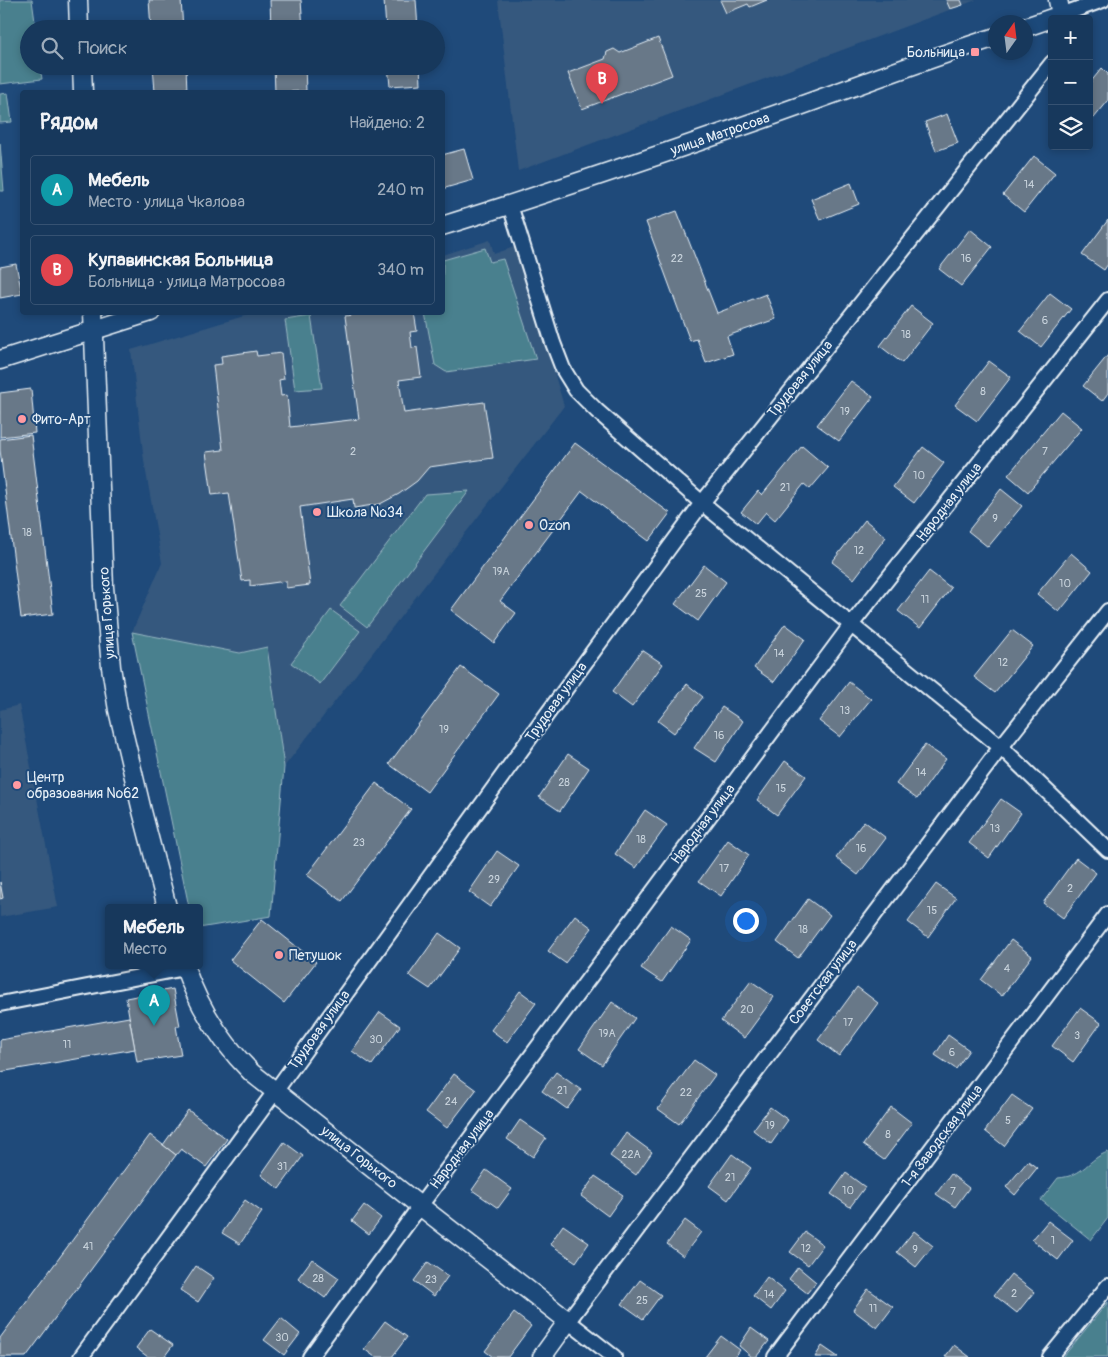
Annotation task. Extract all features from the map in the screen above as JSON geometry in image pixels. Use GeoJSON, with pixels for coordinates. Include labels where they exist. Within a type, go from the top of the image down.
{"type":"FeatureCollection","features":[{"type":"Feature","properties":{"kind":"street"},"geometry":{"type":"LineString","coordinates":[[78,0],[79,20]]}},
{"type":"Feature","properties":{"kind":"street"},"geometry":{"type":"LineString","coordinates":[[1033,24],[1060,11],[1103,3]]}},
{"type":"Feature","properties":{"kind":"street","name":"улица Матросова"},"geometry":{"type":"LineString","coordinates":[[445,225],[510,205],[763,119],[988,40]]}},
{"type":"Feature","properties":{"kind":"street","name":"Трудовая улица"},"geometry":{"type":"LineString","coordinates":[[81,1357],[702,503],[1048,68]]}},
{"type":"Feature","properties":{"kind":"street"},"geometry":{"type":"LineString","coordinates":[[82,75],[83,90]]}},
{"type":"Feature","properties":{"kind":"street"},"geometry":{"type":"LineString","coordinates":[[510,205],[562,369],[576,390],[597,411],[702,503],[1001,747],[1108,850]]}},
{"type":"Feature","properties":{"kind":"street","name":"Народная улица"},"geometry":{"type":"LineString","coordinates":[[310,1357],[851,625],[1108,300]]}},
{"type":"Feature","properties":{"kind":"street","name":"улица Горького"},"geometry":{"type":"LineString","coordinates":[[93,315],[104,587],[111,667],[120,720],[166,904]]}},
{"type":"Feature","properties":{"kind":"street"},"geometry":{"type":"LineString","coordinates":[[0,360],[142,315]]}},
{"type":"Feature","properties":{"kind":"street","name":"Советская улица"},"geometry":{"type":"LineString","coordinates":[[542,1357],[1001,747],[1108,611]]}},
{"type":"Feature","properties":{"kind":"street","name":"1-я Заводская улица"},"geometry":{"type":"LineString","coordinates":[[775,1357],[1108,914]]}},
{"type":"Feature","properties":{"kind":"street"},"geometry":{"type":"LineString","coordinates":[[0,1004],[169,969]]}},
{"type":"Feature","properties":{"kind":"street","name":"улица Горького"},"geometry":{"type":"LineString","coordinates":[[185,969],[195,993],[220,1037],[235,1056],[252,1072],[568,1321]]}},
{"type":"Feature","properties":{"kind":"street"},"geometry":{"type":"LineString","coordinates":[[1050,1357],[1108,1286]]}},
{"type":"Feature","properties":{"kind":"street"},"geometry":{"type":"LineString","coordinates":[[568,1321],[614,1357]]}},
{"type":"Feature","properties":{"kind":"shaded area"},"geometry":{"type":"Polygon","coordinates":[[[498,0],[976,0],[518,171],[498,0]]]}},
{"type":"Feature","properties":{"kind":"shaded area","name":"Школа №34"},"geometry":{"type":"Polygon","coordinates":[[[490,240],[494,254],[517,246],[564,406],[284,767],[267,648],[240,653],[132,632],[162,563],[144,461],[131,350],[247,315],[445,315],[445,254],[490,240]]]}},
{"type":"Feature","properties":{"kind":"shaded area","name":"Центр образования №62"},"geometry":{"type":"Polygon","coordinates":[[[19,705],[58,907],[0,917],[0,710],[19,705]]]}},
{"type":"Feature","properties":{"kind":"green space"},"geometry":{"type":"Polygon","coordinates":[[[0,0],[32,0],[35,20],[20,20],[20,75],[41,75],[42,79],[0,84],[0,0]]]}},
{"type":"Feature","properties":{"kind":"green space"},"geometry":{"type":"Polygon","coordinates":[[[8,93],[12,122],[0,123],[0,94],[8,93]]]}},
{"type":"Feature","properties":{"kind":"green space"},"geometry":{"type":"Polygon","coordinates":[[[0,143],[4,191],[0,191],[0,143]]]}},
{"type":"Feature","properties":{"kind":"green space"},"geometry":{"type":"Polygon","coordinates":[[[485,248],[490,262],[503,259],[536,359],[446,372],[435,365],[425,315],[445,315],[445,259],[485,248]]]}},
{"type":"Feature","properties":{"kind":"green space"},"geometry":{"type":"Polygon","coordinates":[[[311,316],[322,388],[295,390],[285,320],[311,316]]]}},
{"type":"Feature","properties":{"kind":"green space"},"geometry":{"type":"Polygon","coordinates":[[[469,491],[367,627],[340,606],[425,494],[469,491]]]}},
{"type":"Feature","properties":{"kind":"green space"},"geometry":{"type":"Polygon","coordinates":[[[331,610],[360,631],[320,684],[291,663],[331,610]]]}},
{"type":"Feature","properties":{"kind":"green space"},"geometry":{"type":"Polygon","coordinates":[[[132,632],[240,653],[267,647],[284,767],[271,916],[203,927],[203,904],[188,904],[132,632]]]}},
{"type":"Feature","properties":{"kind":"green space"},"geometry":{"type":"Polygon","coordinates":[[[1108,1152],[1108,1218],[1091,1240],[1041,1200],[1058,1178],[1067,1177],[1080,1171],[1095,1159],[1108,1152]]]}},
{"type":"Feature","properties":{"kind":"green space"},"geometry":{"type":"Polygon","coordinates":[[[1108,1302],[1108,1357],[1063,1357],[1108,1302]]]}},
{"type":"Feature","properties":{"kind":"building"},"geometry":{"type":"Polygon","coordinates":[[[149,0],[181,0],[182,20],[150,20],[149,0]]]}},
{"type":"Feature","properties":{"kind":"building"},"geometry":{"type":"Polygon","coordinates":[[[270,0],[301,0],[302,20],[271,20],[270,0]]]}},
{"type":"Feature","properties":{"kind":"building"},"geometry":{"type":"Polygon","coordinates":[[[384,0],[416,0],[417,20],[385,20],[384,0]]]}},
{"type":"Feature","properties":{"kind":"building"},"geometry":{"type":"Polygon","coordinates":[[[720,0],[767,0],[750,7],[748,4],[726,13],[720,0]]]}},
{"type":"Feature","properties":{"kind":"building"},"geometry":{"type":"Polygon","coordinates":[[[946,0],[961,0],[963,5],[950,9],[946,0]]]}},
{"type":"Feature","properties":{"kind":"building"},"geometry":{"type":"Polygon","coordinates":[[[658,38],[672,75],[582,109],[568,73],[605,59],[607,52],[614,49],[620,53],[658,38]]]}},
{"type":"Feature","properties":{"kind":"building"},"geometry":{"type":"Polygon","coordinates":[[[1102,68],[1108,74],[1108,101],[1093,119],[1093,105],[1093,79],[1102,68]]]}},
{"type":"Feature","properties":{"kind":"building"},"geometry":{"type":"Polygon","coordinates":[[[154,75],[186,75],[187,90],[155,90],[154,75]]]}},
{"type":"Feature","properties":{"kind":"building"},"geometry":{"type":"Polygon","coordinates":[[[274,75],[305,75],[306,90],[275,90],[274,75]]]}},
{"type":"Feature","properties":{"kind":"building"},"geometry":{"type":"Polygon","coordinates":[[[389,75],[420,75],[421,84],[390,86],[389,75]]]}},
{"type":"Feature","properties":{"kind":"building"},"geometry":{"type":"Polygon","coordinates":[[[947,114],[958,143],[936,151],[925,122],[947,114]]]}},
{"type":"Feature","properties":{"kind":"building"},"geometry":{"type":"Polygon","coordinates":[[[464,149],[473,180],[445,188],[445,154],[464,149]]]}},
{"type":"Feature","properties":{"kind":"building"},"geometry":{"type":"Polygon","coordinates":[[[1034,156],[1055,173],[1024,212],[1003,195],[1034,156]]]}},
{"type":"Feature","properties":{"kind":"building"},"geometry":{"type":"Polygon","coordinates":[[[851,183],[859,204],[820,220],[811,199],[851,183]]]}},
{"type":"Feature","properties":{"kind":"building"},"geometry":{"type":"Polygon","coordinates":[[[677,211],[717,313],[766,294],[776,319],[727,336],[733,354],[706,363],[697,339],[690,341],[646,222],[677,211]]]}},
{"type":"Feature","properties":{"kind":"building"},"geometry":{"type":"Polygon","coordinates":[[[1108,220],[1108,264],[1104,270],[1082,255],[1108,220]]]}},
{"type":"Feature","properties":{"kind":"building"},"geometry":{"type":"Polygon","coordinates":[[[970,229],[992,247],[961,286],[939,269],[970,229]]]}},
{"type":"Feature","properties":{"kind":"building"},"geometry":{"type":"Polygon","coordinates":[[[16,264],[20,294],[0,298],[0,267],[16,264]]]}},
{"type":"Feature","properties":{"kind":"building"},"geometry":{"type":"Polygon","coordinates":[[[1050,293],[1071,309],[1041,347],[1020,331],[1050,293]]]}},
{"type":"Feature","properties":{"kind":"building"},"geometry":{"type":"Polygon","coordinates":[[[911,306],[933,323],[902,363],[880,346],[911,306]]]}},
{"type":"Feature","properties":{"kind":"building"},"geometry":{"type":"Polygon","coordinates":[[[414,315],[417,331],[410,332],[412,348],[417,347],[421,377],[399,380],[404,413],[484,402],[493,458],[429,467],[417,481],[399,494],[380,504],[354,508],[353,499],[300,507],[310,585],[286,588],[286,581],[250,586],[250,580],[242,581],[229,493],[212,495],[206,452],[223,450],[213,365],[222,364],[221,356],[256,351],[257,356],[281,353],[284,379],[279,380],[281,396],[287,395],[290,427],[359,419],[345,316],[414,315]]]}},
{"type":"Feature","properties":{"kind":"building"},"geometry":{"type":"Polygon","coordinates":[[[1108,355],[1108,393],[1102,401],[1083,386],[1108,355]]]}},
{"type":"Feature","properties":{"kind":"building"},"geometry":{"type":"Polygon","coordinates":[[[989,361],[1011,377],[977,421],[955,405],[989,361]]]}},
{"type":"Feature","properties":{"kind":"building"},"geometry":{"type":"Polygon","coordinates":[[[851,381],[873,397],[839,441],[817,425],[851,381]]]}},
{"type":"Feature","properties":{"kind":"building"},"geometry":{"type":"Polygon","coordinates":[[[31,389],[35,433],[0,437],[0,393],[31,389]]]}},
{"type":"Feature","properties":{"kind":"building"},"geometry":{"type":"Polygon","coordinates":[[[1061,411],[1082,428],[1028,492],[1008,475],[1061,411]]]}},
{"type":"Feature","properties":{"kind":"building"},"geometry":{"type":"Polygon","coordinates":[[[31,435],[53,614],[21,618],[0,439],[31,435]]]}},
{"type":"Feature","properties":{"kind":"building"},"geometry":{"type":"Polygon","coordinates":[[[575,443],[670,513],[649,541],[582,491],[500,601],[516,613],[494,643],[451,610],[575,443]]]}},
{"type":"Feature","properties":{"kind":"building"},"geometry":{"type":"Polygon","coordinates":[[[802,446],[828,468],[810,489],[804,484],[775,520],[766,512],[756,524],[741,512],[758,491],[762,495],[802,446]]]}},
{"type":"Feature","properties":{"kind":"building"},"geometry":{"type":"Polygon","coordinates":[[[923,447],[944,463],[914,503],[893,487],[923,447]]]}},
{"type":"Feature","properties":{"kind":"building"},"geometry":{"type":"Polygon","coordinates":[[[1001,489],[1022,506],[988,547],[968,531],[1001,489]]]}},
{"type":"Feature","properties":{"kind":"building"},"geometry":{"type":"Polygon","coordinates":[[[865,520],[886,537],[854,579],[832,562],[865,520]]]}},
{"type":"Feature","properties":{"kind":"building"},"geometry":{"type":"Polygon","coordinates":[[[1071,553],[1092,571],[1059,612],[1037,594],[1071,553]]]}},
{"type":"Feature","properties":{"kind":"building"},"geometry":{"type":"Polygon","coordinates":[[[704,565],[726,582],[698,621],[675,604],[704,565]]]}},
{"type":"Feature","properties":{"kind":"building"},"geometry":{"type":"Polygon","coordinates":[[[929,571],[951,588],[920,628],[898,611],[929,571]]]}},
{"type":"Feature","properties":{"kind":"building"},"geometry":{"type":"Polygon","coordinates":[[[785,624],[805,639],[774,682],[754,668],[785,624]]]}},
{"type":"Feature","properties":{"kind":"building"},"geometry":{"type":"Polygon","coordinates":[[[1012,630],[1033,646],[995,693],[974,677],[1012,630]]]}},
{"type":"Feature","properties":{"kind":"building"},"geometry":{"type":"Polygon","coordinates":[[[642,650],[663,664],[632,707],[612,692],[642,650]]]}},
{"type":"Feature","properties":{"kind":"building"},"geometry":{"type":"Polygon","coordinates":[[[461,667],[499,694],[427,792],[389,764],[461,667]]]}},
{"type":"Feature","properties":{"kind":"building"},"geometry":{"type":"Polygon","coordinates":[[[849,682],[871,699],[840,737],[819,721],[849,682]]]}},
{"type":"Feature","properties":{"kind":"building"},"geometry":{"type":"Polygon","coordinates":[[[687,684],[703,697],[674,733],[658,721],[687,684]]]}},
{"type":"Feature","properties":{"kind":"building"},"geometry":{"type":"Polygon","coordinates":[[[722,707],[743,721],[716,762],[694,748],[722,707]]]}},
{"type":"Feature","properties":{"kind":"building"},"geometry":{"type":"Polygon","coordinates":[[[925,745],[946,759],[917,799],[896,784],[925,745]]]}},
{"type":"Feature","properties":{"kind":"building"},"geometry":{"type":"Polygon","coordinates":[[[568,754],[589,768],[560,811],[539,797],[568,754]]]}},
{"type":"Feature","properties":{"kind":"building"},"geometry":{"type":"Polygon","coordinates":[[[785,761],[806,776],[777,815],[757,800],[785,761]]]}},
{"type":"Feature","properties":{"kind":"building"},"geometry":{"type":"Polygon","coordinates":[[[376,783],[411,809],[342,901],[307,875],[376,783]]]}},
{"type":"Feature","properties":{"kind":"building"},"geometry":{"type":"Polygon","coordinates":[[[1001,799],[1021,813],[989,858],[969,843],[1001,799]]]}},
{"type":"Feature","properties":{"kind":"building"},"geometry":{"type":"Polygon","coordinates":[[[645,810],[667,825],[636,868],[615,854],[645,810]]]}},
{"type":"Feature","properties":{"kind":"building"},"geometry":{"type":"Polygon","coordinates":[[[864,821],[886,838],[858,875],[836,858],[864,821]]]}},
{"type":"Feature","properties":{"kind":"building"},"geometry":{"type":"Polygon","coordinates":[[[728,840],[749,855],[721,896],[699,881],[728,840]]]}},
{"type":"Feature","properties":{"kind":"building"},"geometry":{"type":"Polygon","coordinates":[[[497,851],[519,866],[490,907],[469,892],[497,851]]]}},
{"type":"Feature","properties":{"kind":"building"},"geometry":{"type":"Polygon","coordinates":[[[1076,858],[1096,873],[1063,918],[1043,903],[1076,858]]]}},
{"type":"Feature","properties":{"kind":"building"},"geometry":{"type":"Polygon","coordinates":[[[0,882],[3,898],[0,899],[0,882]]]}},
{"type":"Feature","properties":{"kind":"building"},"geometry":{"type":"Polygon","coordinates":[[[936,884],[956,898],[928,937],[908,922],[936,884]]]}},
{"type":"Feature","properties":{"kind":"building"},"geometry":{"type":"Polygon","coordinates":[[[808,899],[830,915],[798,958],[777,942],[808,899]]]}},
{"type":"Feature","properties":{"kind":"building"},"geometry":{"type":"Polygon","coordinates":[[[575,915],[592,928],[565,963],[548,951],[575,915]]]}},
{"type":"Feature","properties":{"kind":"building"},"geometry":{"type":"Polygon","coordinates":[[[262,919],[316,962],[284,1003],[230,960],[262,919]]]}},
{"type":"Feature","properties":{"kind":"building"},"geometry":{"type":"Polygon","coordinates":[[[671,926],[691,940],[662,982],[641,968],[671,926]]]}},
{"type":"Feature","properties":{"kind":"building"},"geometry":{"type":"Polygon","coordinates":[[[439,933],[460,948],[430,989],[409,975],[439,933]]]}},
{"type":"Feature","properties":{"kind":"building"},"geometry":{"type":"Polygon","coordinates":[[[1011,940],[1032,956],[1002,996],[981,980],[1011,940]]]}},
{"type":"Feature","properties":{"kind":"building"},"geometry":{"type":"Polygon","coordinates":[[[751,981],[774,997],[744,1038],[721,1021],[751,981]]]}},
{"type":"Feature","properties":{"kind":"building"},"geometry":{"type":"Polygon","coordinates":[[[857,987],[878,1003],[839,1056],[818,1040],[857,987]]]}},
{"type":"Feature","properties":{"kind":"building"},"geometry":{"type":"Polygon","coordinates":[[[173,989],[180,1026],[176,1026],[181,1055],[137,1062],[126,998],[173,989]]]}},
{"type":"Feature","properties":{"kind":"building"},"geometry":{"type":"Polygon","coordinates":[[[520,991],[536,1003],[507,1042],[491,1030],[520,991]]]}},
{"type":"Feature","properties":{"kind":"building"},"geometry":{"type":"Polygon","coordinates":[[[612,1002],[635,1018],[602,1065],[579,1049],[612,1002]]]}},
{"type":"Feature","properties":{"kind":"building"},"geometry":{"type":"Polygon","coordinates":[[[1080,1008],[1101,1023],[1073,1062],[1052,1046],[1080,1008]]]}},
{"type":"Feature","properties":{"kind":"building"},"geometry":{"type":"Polygon","coordinates":[[[380,1012],[400,1026],[372,1065],[352,1051],[380,1012]]]}},
{"type":"Feature","properties":{"kind":"building"},"geometry":{"type":"Polygon","coordinates":[[[129,1017],[135,1049],[0,1072],[0,1040],[129,1017]]]}},
{"type":"Feature","properties":{"kind":"building"},"geometry":{"type":"Polygon","coordinates":[[[948,1035],[969,1050],[956,1069],[935,1055],[948,1035]]]}},
{"type":"Feature","properties":{"kind":"building"},"geometry":{"type":"Polygon","coordinates":[[[694,1060],[715,1075],[679,1124],[658,1109],[694,1060]]]}},
{"type":"Feature","properties":{"kind":"building"},"geometry":{"type":"Polygon","coordinates":[[[556,1072],[581,1090],[567,1109],[542,1091],[556,1072]]]}},
{"type":"Feature","properties":{"kind":"building"},"geometry":{"type":"Polygon","coordinates":[[[454,1074],[476,1090],[447,1128],[426,1112],[454,1074]]]}},
{"type":"Feature","properties":{"kind":"building"},"geometry":{"type":"Polygon","coordinates":[[[1012,1095],[1032,1109],[1004,1146],[985,1131],[1012,1095]]]}},
{"type":"Feature","properties":{"kind":"building"},"geometry":{"type":"Polygon","coordinates":[[[770,1107],[788,1120],[771,1144],[753,1130],[770,1107]]]}},
{"type":"Feature","properties":{"kind":"building"},"geometry":{"type":"Polygon","coordinates":[[[891,1107],[912,1123],[884,1160],[863,1145],[891,1107]]]}},
{"type":"Feature","properties":{"kind":"building"},"geometry":{"type":"Polygon","coordinates":[[[188,1110],[227,1139],[206,1167],[181,1149],[176,1155],[163,1145],[188,1110]]]}},
{"type":"Feature","properties":{"kind":"building"},"geometry":{"type":"Polygon","coordinates":[[[520,1120],[546,1138],[533,1157],[507,1139],[520,1120]]]}},
{"type":"Feature","properties":{"kind":"building"},"geometry":{"type":"Polygon","coordinates":[[[626,1133],[652,1152],[636,1175],[610,1156],[626,1133]]]}},
{"type":"Feature","properties":{"kind":"building"},"geometry":{"type":"Polygon","coordinates":[[[150,1135],[176,1155],[26,1357],[0,1357],[0,1338],[150,1135]]]}},
{"type":"Feature","properties":{"kind":"building"},"geometry":{"type":"Polygon","coordinates":[[[284,1142],[303,1156],[279,1189],[261,1175],[284,1142]]]}},
{"type":"Feature","properties":{"kind":"building"},"geometry":{"type":"Polygon","coordinates":[[[732,1154],[751,1168],[728,1200],[709,1186],[732,1154]]]}},
{"type":"Feature","properties":{"kind":"building"},"geometry":{"type":"Polygon","coordinates":[[[1028,1161],[1037,1168],[1015,1195],[1006,1187],[1028,1161]]]}},
{"type":"Feature","properties":{"kind":"building"},"geometry":{"type":"Polygon","coordinates":[[[486,1170],[512,1189],[498,1208],[472,1190],[486,1170]]]}},
{"type":"Feature","properties":{"kind":"building"},"geometry":{"type":"Polygon","coordinates":[[[846,1173],[865,1187],[850,1207],[831,1194],[846,1173]]]}},
{"type":"Feature","properties":{"kind":"building"},"geometry":{"type":"Polygon","coordinates":[[[951,1174],[969,1188],[955,1207],[936,1194],[951,1174]]]}},
{"type":"Feature","properties":{"kind":"building"},"geometry":{"type":"Polygon","coordinates":[[[595,1176],[623,1195],[608,1216],[581,1196],[595,1176]]]}},
{"type":"Feature","properties":{"kind":"building"},"geometry":{"type":"Polygon","coordinates":[[[245,1200],[262,1212],[240,1244],[222,1233],[245,1200]]]}},
{"type":"Feature","properties":{"kind":"building"},"geometry":{"type":"Polygon","coordinates":[[[364,1205],[381,1218],[369,1234],[352,1221],[364,1205]]]}},
{"type":"Feature","properties":{"kind":"building"},"geometry":{"type":"Polygon","coordinates":[[[685,1220],[701,1232],[683,1256],[667,1244],[685,1220]]]}},
{"type":"Feature","properties":{"kind":"building"},"geometry":{"type":"Polygon","coordinates":[[[1048,1221],[1073,1240],[1058,1260],[1032,1240],[1048,1221]]]}},
{"type":"Feature","properties":{"kind":"building"},"geometry":{"type":"Polygon","coordinates":[[[563,1225],[589,1243],[576,1262],[550,1244],[563,1225]]]}},
{"type":"Feature","properties":{"kind":"building"},"geometry":{"type":"Polygon","coordinates":[[[914,1231],[933,1246],[916,1267],[897,1252],[914,1231]]]}},
{"type":"Feature","properties":{"kind":"building"},"geometry":{"type":"Polygon","coordinates":[[[805,1232],[823,1245],[808,1265],[790,1252],[805,1232]]]}},
{"type":"Feature","properties":{"kind":"building"},"geometry":{"type":"Polygon","coordinates":[[[312,1259],[339,1278],[325,1298],[298,1278],[312,1259]]]}},
{"type":"Feature","properties":{"kind":"building"},"geometry":{"type":"Polygon","coordinates":[[[428,1262],[448,1276],[434,1296],[414,1281],[428,1262]]]}},
{"type":"Feature","properties":{"kind":"building"},"geometry":{"type":"Polygon","coordinates":[[[196,1266],[214,1278],[198,1302],[180,1290],[196,1266]]]}},
{"type":"Feature","properties":{"kind":"building"},"geometry":{"type":"Polygon","coordinates":[[[798,1267],[816,1282],[807,1293],[789,1279],[798,1267]]]}},
{"type":"Feature","properties":{"kind":"building"},"geometry":{"type":"Polygon","coordinates":[[[1011,1274],[1034,1292],[1017,1313],[994,1295],[1011,1274]]]}},
{"type":"Feature","properties":{"kind":"building"},"geometry":{"type":"Polygon","coordinates":[[[767,1277],[785,1291],[771,1310],[753,1296],[767,1277]]]}},
{"type":"Feature","properties":{"kind":"building"},"geometry":{"type":"Polygon","coordinates":[[[640,1280],[661,1295],[643,1319],[622,1304],[640,1280]]]}},
{"type":"Feature","properties":{"kind":"building"},"geometry":{"type":"Polygon","coordinates":[[[868,1289],[893,1307],[877,1328],[853,1310],[868,1289]]]}},
{"type":"Feature","properties":{"kind":"building"},"geometry":{"type":"Polygon","coordinates":[[[514,1313],[531,1326],[508,1357],[493,1357],[485,1351],[514,1313]]]}},
{"type":"Feature","properties":{"kind":"building"},"geometry":{"type":"Polygon","coordinates":[[[281,1318],[300,1334],[284,1355],[264,1340],[281,1318]]]}},
{"type":"Feature","properties":{"kind":"building"},"geometry":{"type":"Polygon","coordinates":[[[385,1321],[407,1337],[392,1357],[375,1357],[364,1349],[385,1321]]]}},
{"type":"Feature","properties":{"kind":"building"},"geometry":{"type":"Polygon","coordinates":[[[751,1328],[769,1341],[756,1357],[752,1357],[739,1346],[751,1328]]]}},
{"type":"Feature","properties":{"kind":"building"},"geometry":{"type":"Polygon","coordinates":[[[150,1329],[173,1345],[164,1357],[148,1357],[136,1348],[150,1329]]]}},
{"type":"Feature","properties":{"kind":"building"},"geometry":{"type":"Polygon","coordinates":[[[721,1336],[740,1350],[735,1357],[705,1357],[721,1336]]]}},
{"type":"Feature","properties":{"kind":"building"},"geometry":{"type":"Polygon","coordinates":[[[954,1345],[970,1357],[945,1357],[954,1345]]]}},
{"type":"Feature","properties":{"kind":"building"},"geometry":{"type":"Polygon","coordinates":[[[822,1346],[838,1357],[815,1357],[822,1346]]]}},
{"type":"Feature","properties":{"kind":"place","name":"Больница"},"geometry":{"type":"Point","coordinates":[975,52]}},
{"type":"Feature","properties":{"kind":"place","name":"Купавинская Больница"},"geometry":{"type":"Point","coordinates":[602,104]}},
{"type":"Feature","properties":{"kind":"place","name":"Фито-Арт"},"geometry":{"type":"Point","coordinates":[22,419]}},
{"type":"Feature","properties":{"kind":"place","name":"Школа №34"},"geometry":{"type":"Point","coordinates":[317,512]}},
{"type":"Feature","properties":{"kind":"place","name":"Ozon"},"geometry":{"type":"Point","coordinates":[529,525]}},
{"type":"Feature","properties":{"kind":"place","name":"Центр образования №62"},"geometry":{"type":"Point","coordinates":[17,785]}},
{"type":"Feature","properties":{"kind":"place","name":"Петушок"},"geometry":{"type":"Point","coordinates":[279,955]}},
{"type":"Feature","properties":{"kind":"place","name":"Мебель"},"geometry":{"type":"Point","coordinates":[154,1026]}}]}
